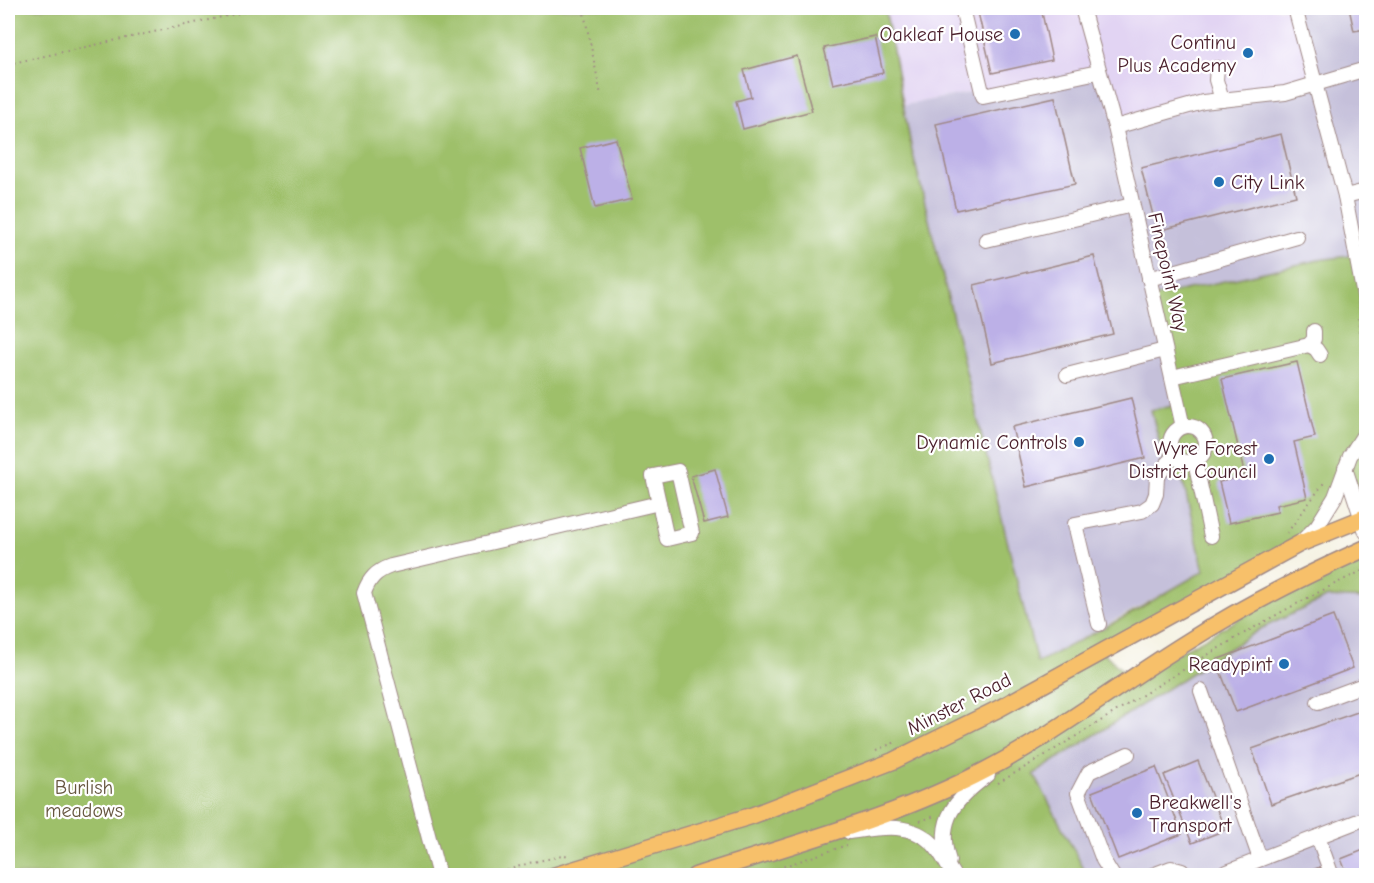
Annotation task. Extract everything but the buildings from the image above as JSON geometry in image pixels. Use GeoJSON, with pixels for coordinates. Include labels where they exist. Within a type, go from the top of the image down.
{"type":"FeatureCollection","features":[{"type":"Feature","properties":{"kind":"main road","name":"Minster Road"},"geometry":{"type":"LineString","coordinates":[[553,876],[751,816],[893,761],[1000,708],[1293,538],[1365,522]]}},
{"type":"Feature","properties":{"kind":"main road"},"geometry":{"type":"LineString","coordinates":[[695,876],[818,836],[922,799],[969,779],[1011,757],[1207,629],[1254,603],[1366,548]]}},
{"type":"Feature","properties":{"kind":"street"},"geometry":{"type":"LineString","coordinates":[[962,8],[983,96],[1098,70]]}},
{"type":"Feature","properties":{"kind":"street","name":"Finepoint Way"},"geometry":{"type":"LineString","coordinates":[[1082,8],[1114,127],[1183,427]]}},
{"type":"Feature","properties":{"kind":"street"},"geometry":{"type":"LineString","coordinates":[[1295,8],[1346,196],[1366,307]]}},
{"type":"Feature","properties":{"kind":"street"},"geometry":{"type":"LineString","coordinates":[[1217,68],[1216,80],[1222,100]]}},
{"type":"Feature","properties":{"kind":"street"},"geometry":{"type":"LineString","coordinates":[[1114,127],[1203,102],[1268,96],[1366,69]]}},
{"type":"Feature","properties":{"kind":"street"},"geometry":{"type":"LineString","coordinates":[[1346,196],[1366,191]]}},
{"type":"Feature","properties":{"kind":"street"},"geometry":{"type":"LineString","coordinates":[[986,240],[1132,205]]}},
{"type":"Feature","properties":{"kind":"street"},"geometry":{"type":"LineString","coordinates":[[1149,279],[1297,237]]}},
{"type":"Feature","properties":{"kind":"street"},"geometry":{"type":"LineString","coordinates":[[1172,377],[1312,338],[1320,355]]}},
{"type":"Feature","properties":{"kind":"street"},"geometry":{"type":"LineString","coordinates":[[1067,375],[1165,350]]}},
{"type":"Feature","properties":{"kind":"street"},"geometry":{"type":"LineString","coordinates":[[1293,538],[1317,526],[1335,497],[1364,425]]}},
{"type":"Feature","properties":{"kind":"street"},"geometry":{"type":"LineString","coordinates":[[1183,427],[1194,427],[1200,430],[1206,441],[1204,453],[1195,461],[1184,461],[1174,455],[1170,445],[1177,430],[1183,427]]}},
{"type":"Feature","properties":{"kind":"street"},"geometry":{"type":"LineString","coordinates":[[1099,624],[1075,524],[1142,511],[1152,504],[1156,494],[1157,477],[1174,455]]}},
{"type":"Feature","properties":{"kind":"street"},"geometry":{"type":"LineString","coordinates":[[1195,461],[1212,536]]}},
{"type":"Feature","properties":{"kind":"street"},"geometry":{"type":"LineString","coordinates":[[1345,468],[1365,522]]}},
{"type":"Feature","properties":{"kind":"street"},"geometry":{"type":"LineString","coordinates":[[678,471],[692,533],[667,539],[659,503],[653,476],[678,471]]}},
{"type":"Feature","properties":{"kind":"street"},"geometry":{"type":"LineString","coordinates":[[439,876],[364,593],[367,584],[379,570],[391,566],[659,503]]}},
{"type":"Feature","properties":{"kind":"street"},"geometry":{"type":"LineString","coordinates":[[1318,702],[1366,684]]}},
{"type":"Feature","properties":{"kind":"street"},"geometry":{"type":"LineString","coordinates":[[1201,691],[1260,859]]}},
{"type":"Feature","properties":{"kind":"street"},"geometry":{"type":"LineString","coordinates":[[1113,876],[1103,860],[1078,793],[1089,772],[1128,754]]}},
{"type":"Feature","properties":{"kind":"street"},"geometry":{"type":"LineString","coordinates":[[952,872],[945,829],[952,810],[966,792],[1011,757]]}},
{"type":"Feature","properties":{"kind":"street"},"geometry":{"type":"LineString","coordinates":[[1217,876],[1366,818]]}},
{"type":"Feature","properties":{"kind":"street"},"geometry":{"type":"LineString","coordinates":[[818,836],[890,827],[903,828],[929,841],[938,850],[952,872]]}},
{"type":"Feature","properties":{"kind":"street"},"geometry":{"type":"LineString","coordinates":[[1318,837],[1332,876]]}},
{"type":"Feature","properties":{"kind":"street"},"geometry":{"type":"LineString","coordinates":[[1150,876],[1171,868],[1182,871],[1185,876]]}},
{"type":"Feature","properties":{"kind":"path"},"geometry":{"type":"LineString","coordinates":[[8,64],[263,8]]}},
{"type":"Feature","properties":{"kind":"path"},"geometry":{"type":"LineString","coordinates":[[583,8],[601,95]]}},
{"type":"Feature","properties":{"kind":"path"},"geometry":{"type":"LineString","coordinates":[[1364,425],[1366,400]]}},
{"type":"Feature","properties":{"kind":"path"},"geometry":{"type":"LineString","coordinates":[[1293,538],[1326,480]]}},
{"type":"Feature","properties":{"kind":"path"},"geometry":{"type":"LineString","coordinates":[[1078,737],[1247,630],[1366,569]]}},
{"type":"Feature","properties":{"kind":"path"},"geometry":{"type":"LineString","coordinates":[[875,751],[897,741]]}},
{"type":"Feature","properties":{"kind":"path"},"geometry":{"type":"LineString","coordinates":[[490,876],[529,863],[569,855]]}},
{"type":"Feature","properties":{"kind":"shaded area"},"geometry":{"type":"Polygon","coordinates":[[[885,8],[1295,8],[1315,83],[1115,127],[1097,69],[904,105],[885,8]]]}},
{"type":"Feature","properties":{"kind":"shaded area"},"geometry":{"type":"Polygon","coordinates":[[[1295,8],[1366,8],[1366,307],[1357,255],[1318,260],[1153,297],[1178,404],[1152,410],[1183,481],[1204,571],[1037,663],[911,146],[904,105],[1098,69],[1115,127],[1315,83],[1295,8]]]}},
{"type":"Feature","properties":{"kind":"shaded area"},"geometry":{"type":"Polygon","coordinates":[[[1328,597],[1366,599],[1366,875],[1087,875],[1034,774],[1260,629],[1328,597]]]}},
{"type":"Feature","properties":{"kind":"green space","name":"Burlish meadows"},"geometry":{"type":"Polygon","coordinates":[[[8,8],[885,8],[911,146],[1037,663],[1204,571],[1183,481],[1168,475],[1151,410],[1177,404],[1153,297],[1318,260],[1357,255],[1366,307],[1366,517],[1346,469],[1317,526],[1103,652],[1131,679],[1366,548],[1366,599],[1328,597],[1260,629],[1034,774],[1087,875],[8,875],[8,8]]]}},
{"type":"Feature","properties":{"kind":"place","name":"Oakleaf House"},"geometry":{"type":"Point","coordinates":[1015,34]}},
{"type":"Feature","properties":{"kind":"place","name":"Continu Plus Academy"},"geometry":{"type":"Point","coordinates":[1248,53]}},
{"type":"Feature","properties":{"kind":"place","name":"City Link"},"geometry":{"type":"Point","coordinates":[1219,182]}},
{"type":"Feature","properties":{"kind":"place","name":"Dynamic Controls"},"geometry":{"type":"Point","coordinates":[1079,442]}},
{"type":"Feature","properties":{"kind":"place","name":"Wyre Forest District Council"},"geometry":{"type":"Point","coordinates":[1269,459]}},
{"type":"Feature","properties":{"kind":"place","name":"Readypint"},"geometry":{"type":"Point","coordinates":[1284,664]}},
{"type":"Feature","properties":{"kind":"place","name":"Breakwell's Transport"},"geometry":{"type":"Point","coordinates":[1137,813]}}]}
